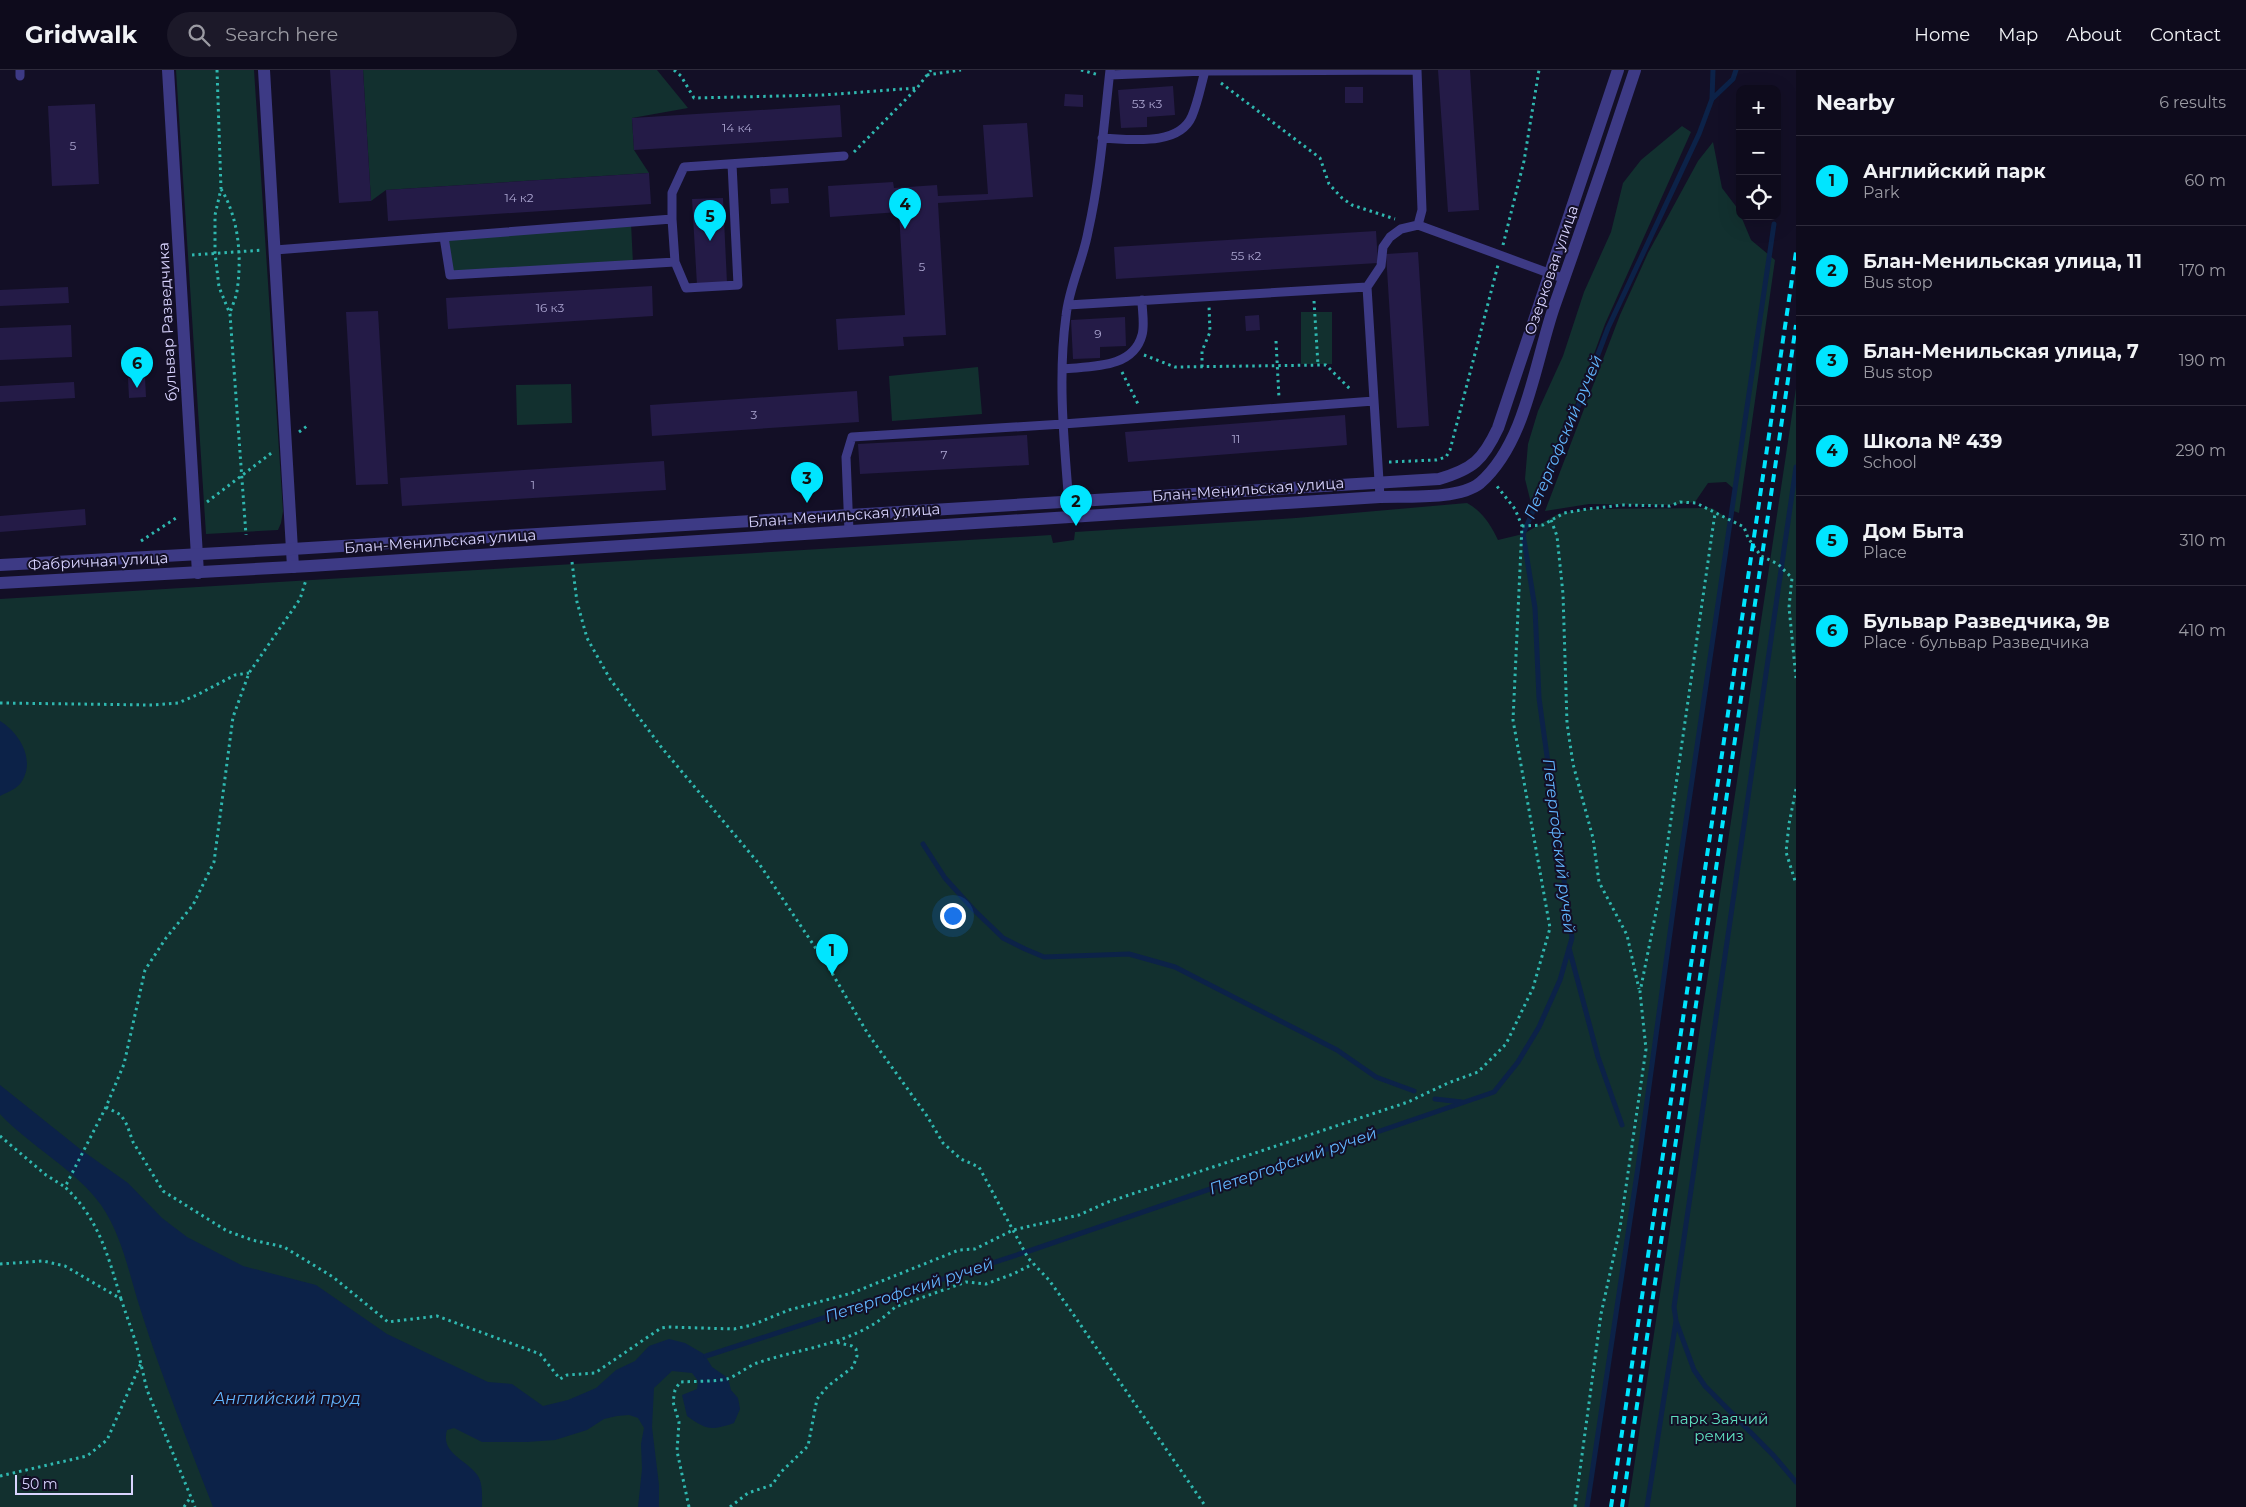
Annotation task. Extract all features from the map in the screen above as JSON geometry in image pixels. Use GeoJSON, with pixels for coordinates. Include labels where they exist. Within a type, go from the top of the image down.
{"type":"FeatureCollection","features":[{"type":"Feature","properties":{"kind":"street","name":"бульвар Разведчика"},"geometry":{"type":"LineString","coordinates":[[168,70],[198,572]]}},
{"type":"Feature","properties":{"kind":"street"},"geometry":{"type":"LineString","coordinates":[[264,70],[293,567]]}},
{"type":"Feature","properties":{"kind":"street","name":"Озерковая улица"},"geometry":{"type":"LineString","coordinates":[[1478,461],[1486,452],[1498,428],[1618,70]]}},
{"type":"Feature","properties":{"kind":"street","name":"Озерковая улица"},"geometry":{"type":"LineString","coordinates":[[1487,475],[1502,456],[1517,427],[1635,70]]}},
{"type":"Feature","properties":{"kind":"street","name":"Блан-Менильская улица"},"geometry":{"type":"LineString","coordinates":[[197,553],[292,549],[1439,479],[1460,473],[1478,461]]}},
{"type":"Feature","properties":{"kind":"street","name":"Блан-Менильская улица"},"geometry":{"type":"LineString","coordinates":[[198,572],[1380,496],[1446,494],[1468,489],[1479,484],[1487,475]]}},
{"type":"Feature","properties":{"kind":"street","name":"Фабричная улица"},"geometry":{"type":"LineString","coordinates":[[0,565],[197,553]]}},
{"type":"Feature","properties":{"kind":"street","name":"Фабричная улица"},"geometry":{"type":"LineString","coordinates":[[0,583],[198,572]]}},
{"type":"Feature","properties":{"kind":"lane"},"geometry":{"type":"LineString","coordinates":[[1102,138],[1142,139],[1167,136],[1185,128],[1192,117],[1205,70]]}},
{"type":"Feature","properties":{"kind":"lane"},"geometry":{"type":"LineString","coordinates":[[1070,517],[1063,424],[1064,339],[1068,305],[1088,234],[1110,73],[1205,70],[1418,70],[1422,210],[1418,224]]}},
{"type":"Feature","properties":{"kind":"lane"},"geometry":{"type":"LineString","coordinates":[[732,164],[738,285],[686,288],[675,262],[672,219],[672,193],[684,167],[844,156]]}},
{"type":"Feature","properties":{"kind":"lane"},"geometry":{"type":"LineString","coordinates":[[274,250],[672,219]]}},
{"type":"Feature","properties":{"kind":"lane"},"geometry":{"type":"LineString","coordinates":[[1380,496],[1367,287],[1382,266],[1383,247],[1390,237],[1401,229],[1418,224],[1500,257],[1565,279]]}},
{"type":"Feature","properties":{"kind":"lane"},"geometry":{"type":"LineString","coordinates":[[444,237],[450,275],[675,262]]}},
{"type":"Feature","properties":{"kind":"lane"},"geometry":{"type":"LineString","coordinates":[[1068,305],[1367,287]]}},
{"type":"Feature","properties":{"kind":"lane"},"geometry":{"type":"LineString","coordinates":[[1063,370],[1118,363],[1134,352],[1143,334],[1142,300]]}},
{"type":"Feature","properties":{"kind":"lane"},"geometry":{"type":"LineString","coordinates":[[849,531],[846,457],[852,437],[1063,424],[1374,401]]}},
{"type":"Feature","properties":{"kind":"path"},"geometry":{"type":"LineString","coordinates":[[217,70],[221,189],[215,215],[215,253],[219,287],[230,314],[246,535]]}},
{"type":"Feature","properties":{"kind":"path"},"geometry":{"type":"LineString","coordinates":[[674,70],[681,76],[694,98],[823,95],[917,88]]}},
{"type":"Feature","properties":{"kind":"path"},"geometry":{"type":"LineString","coordinates":[[844,156],[858,150],[917,88],[931,70]]}},
{"type":"Feature","properties":{"kind":"path"},"geometry":{"type":"LineString","coordinates":[[927,75],[960,70]]}},
{"type":"Feature","properties":{"kind":"path"},"geometry":{"type":"LineString","coordinates":[[1081,70],[1098,75],[1110,73]]}},
{"type":"Feature","properties":{"kind":"path"},"geometry":{"type":"LineString","coordinates":[[1205,70],[1320,158],[1329,184],[1352,205],[1386,218],[1418,224]]}},
{"type":"Feature","properties":{"kind":"path"},"geometry":{"type":"LineString","coordinates":[[1378,462],[1436,460],[1446,457],[1450,450],[1524,161],[1539,70]]}},
{"type":"Feature","properties":{"kind":"path"},"geometry":{"type":"LineString","coordinates":[[221,189],[229,202],[235,220],[238,252],[238,292],[230,314]]}},
{"type":"Feature","properties":{"kind":"path"},"geometry":{"type":"LineString","coordinates":[[179,256],[274,250]]}},
{"type":"Feature","properties":{"kind":"path"},"geometry":{"type":"LineString","coordinates":[[1313,290],[1318,365]]}},
{"type":"Feature","properties":{"kind":"path"},"geometry":{"type":"LineString","coordinates":[[1202,367],[1202,351],[1210,332],[1209,296]]}},
{"type":"Feature","properties":{"kind":"path"},"geometry":{"type":"LineString","coordinates":[[1276,341],[1279,408]]}},
{"type":"Feature","properties":{"kind":"path"},"geometry":{"type":"LineString","coordinates":[[1134,352],[1175,367],[1326,365],[1364,402]]}},
{"type":"Feature","properties":{"kind":"path"},"geometry":{"type":"LineString","coordinates":[[1118,363],[1145,418]]}},
{"type":"Feature","properties":{"kind":"path"},"geometry":{"type":"LineString","coordinates":[[206,503],[280,447]]}},
{"type":"Feature","properties":{"kind":"path"},"geometry":{"type":"LineString","coordinates":[[106,1107],[121,1115],[128,1124],[134,1142],[163,1191],[178,1202],[227,1230],[252,1240],[284,1247],[333,1277],[388,1322],[437,1316],[540,1354],[560,1379],[567,1374],[595,1372],[661,1328],[734,1329],[752,1326],[789,1310],[852,1293],[959,1250],[975,1249],[1013,1230],[1079,1215],[1108,1202],[1420,1098],[1448,1083],[1478,1072],[1506,1044],[1533,988],[1550,928],[1514,720],[1524,526],[1506,495],[1487,475]]}},
{"type":"Feature","properties":{"kind":"path"},"geometry":{"type":"LineString","coordinates":[[1524,526],[1543,525],[1564,513],[1587,509],[1622,505],[1670,506],[1680,502],[1696,502],[1715,513],[1732,519],[1744,527],[1753,545],[1762,556],[1778,564],[1792,578],[1789,607],[1796,678]]}},
{"type":"Feature","properties":{"kind":"path"},"geometry":{"type":"LineString","coordinates":[[1640,992],[1662,882],[1715,513]]}},
{"type":"Feature","properties":{"kind":"path"},"geometry":{"type":"LineString","coordinates":[[141,541],[176,518]]}},
{"type":"Feature","properties":{"kind":"path"},"geometry":{"type":"LineString","coordinates":[[1551,520],[1556,536],[1562,594],[1567,723],[1573,764],[1592,838],[1599,882],[1627,935],[1640,992],[1646,1049],[1620,1228],[1601,1314],[1575,1507]]}},
{"type":"Feature","properties":{"kind":"path"},"geometry":{"type":"LineString","coordinates":[[571,549],[578,602],[587,638],[610,679],[667,755],[760,865],[829,968],[868,1034],[927,1116],[943,1143],[961,1159],[979,1167],[1028,1258],[1049,1280],[1154,1429],[1206,1507]]}},
{"type":"Feature","properties":{"kind":"path"},"geometry":{"type":"LineString","coordinates":[[65,1187],[106,1107],[124,1064],[145,970],[166,938],[193,905],[214,862],[233,718],[249,673],[300,599],[307,577]]}},
{"type":"Feature","properties":{"kind":"path"},"geometry":{"type":"LineString","coordinates":[[0,703],[152,705],[178,703],[235,675],[249,673]]}},
{"type":"Feature","properties":{"kind":"path"},"geometry":{"type":"LineString","coordinates":[[1796,789],[1786,852],[1796,884]]}},
{"type":"Feature","properties":{"kind":"path"},"geometry":{"type":"LineString","coordinates":[[0,1136],[46,1175],[65,1187],[78,1199],[94,1222],[109,1258],[148,1390],[195,1507]]}},
{"type":"Feature","properties":{"kind":"path"},"geometry":{"type":"LineString","coordinates":[[0,1264],[43,1262],[65,1266],[121,1299]]}},
{"type":"Feature","properties":{"kind":"path"},"geometry":{"type":"LineString","coordinates":[[689,1507],[677,1451],[678,1422],[673,1402],[675,1390],[680,1382],[728,1378],[758,1363],[864,1331],[887,1316],[895,1307],[966,1282],[986,1284],[1033,1264]]}},
{"type":"Feature","properties":{"kind":"path"},"geometry":{"type":"LineString","coordinates":[[730,1507],[748,1492],[772,1485],[781,1472],[808,1446],[817,1399],[828,1386],[853,1367],[858,1356],[856,1349],[852,1346],[832,1342]]}},
{"type":"Feature","properties":{"kind":"path"},"geometry":{"type":"LineString","coordinates":[[0,1476],[87,1456],[108,1440],[141,1362]]}},
{"type":"Feature","properties":{"kind":"path"},"geometry":{"type":"LineString","coordinates":[[184,1507],[190,1498]]}},
{"type":"Feature","properties":{"kind":"green space"},"geometry":{"type":"Polygon","coordinates":[[[176,70],[254,70],[283,511],[278,530],[206,534],[176,70]]]}},
{"type":"Feature","properties":{"kind":"green space"},"geometry":{"type":"Polygon","coordinates":[[[363,70],[657,70],[688,108],[632,118],[634,150],[649,173],[386,190],[371,201],[363,70]]]}},
{"type":"Feature","properties":{"kind":"green space"},"geometry":{"type":"Polygon","coordinates":[[[1682,126],[1691,132],[1605,324],[1537,508],[1531,503],[1525,479],[1528,444],[1538,411],[1563,356],[1584,292],[1611,232],[1623,183],[1641,160],[1682,126]]]}},
{"type":"Feature","properties":{"kind":"green space"},"geometry":{"type":"Polygon","coordinates":[[[1713,142],[1722,188],[1736,206],[1736,220],[1743,220],[1751,240],[1775,260],[1739,513],[1731,510],[1733,488],[1726,482],[1708,483],[1695,502],[1668,505],[1589,504],[1545,511],[1620,315],[1648,253],[1698,161],[1713,142]]]}},
{"type":"Feature","properties":{"kind":"green space"},"geometry":{"type":"Polygon","coordinates":[[[631,223],[633,264],[450,275],[444,237],[631,223]]]}},
{"type":"Feature","properties":{"kind":"green space"},"geometry":{"type":"Polygon","coordinates":[[[1301,312],[1332,312],[1332,364],[1301,364],[1301,312]]]}},
{"type":"Feature","properties":{"kind":"green space"},"geometry":{"type":"Polygon","coordinates":[[[978,367],[982,414],[892,421],[889,376],[978,367]]]}},
{"type":"Feature","properties":{"kind":"green space"},"geometry":{"type":"Polygon","coordinates":[[[571,384],[572,423],[517,425],[516,385],[571,384]]]}},
{"type":"Feature","properties":{"kind":"green space","name":"парк Заячий ремиз"},"geometry":{"type":"Polygon","coordinates":[[[1796,388],[1796,1507],[1628,1507],[1796,388]]]}},
{"type":"Feature","properties":{"kind":"green space"},"geometry":{"type":"Polygon","coordinates":[[[1467,503],[1485,519],[1498,540],[1523,534],[1558,514],[1590,509],[1712,508],[1731,521],[1587,1507],[0,1507],[0,599],[1051,535],[1053,543],[1074,540],[1075,532],[1296,518],[1467,503]]]}},
{"type":"Feature","properties":{"kind":"water"},"geometry":{"type":"Polygon","coordinates":[[[0,721],[20,740],[24,749],[27,767],[20,784],[0,796],[0,721]]]}},
{"type":"Feature","properties":{"kind":"water","name":"Английский пруд"},"geometry":{"type":"Polygon","coordinates":[[[0,1085],[80,1149],[128,1183],[162,1218],[187,1237],[243,1266],[316,1285],[387,1334],[488,1382],[512,1384],[543,1406],[568,1400],[596,1388],[616,1370],[635,1361],[649,1346],[669,1339],[685,1343],[704,1354],[712,1367],[728,1378],[731,1390],[738,1398],[740,1409],[734,1423],[709,1428],[687,1416],[682,1395],[697,1389],[698,1381],[692,1373],[672,1371],[654,1388],[652,1427],[659,1485],[659,1507],[638,1507],[642,1469],[641,1444],[644,1428],[638,1418],[629,1415],[604,1419],[587,1430],[555,1440],[482,1442],[454,1428],[447,1430],[447,1445],[451,1451],[473,1470],[480,1479],[482,1507],[213,1507],[166,1385],[125,1256],[109,1217],[91,1192],[0,1114],[0,1085]]]}},
{"type":"Feature","properties":{"kind":"building"},"geometry":{"type":"Polygon","coordinates":[[[330,70],[363,70],[371,201],[339,203],[330,70]]]}},
{"type":"Feature","properties":{"kind":"building"},"geometry":{"type":"Polygon","coordinates":[[[1438,70],[1470,70],[1479,210],[1448,212],[1438,70]]]}},
{"type":"Feature","properties":{"kind":"building"},"geometry":{"type":"Polygon","coordinates":[[[1173,86],[1175,115],[1147,117],[1147,127],[1121,128],[1118,90],[1173,86]]]}},
{"type":"Feature","properties":{"kind":"building"},"geometry":{"type":"Polygon","coordinates":[[[1345,87],[1363,87],[1363,103],[1345,103],[1345,87]]]}},
{"type":"Feature","properties":{"kind":"building"},"geometry":{"type":"Polygon","coordinates":[[[1065,94],[1083,95],[1083,107],[1064,106],[1065,94]]]}},
{"type":"Feature","properties":{"kind":"building"},"geometry":{"type":"Polygon","coordinates":[[[95,104],[99,184],[52,186],[48,106],[95,104]]]}},
{"type":"Feature","properties":{"kind":"building"},"geometry":{"type":"Polygon","coordinates":[[[840,105],[842,137],[634,150],[632,118],[840,105]]]}},
{"type":"Feature","properties":{"kind":"building"},"geometry":{"type":"Polygon","coordinates":[[[1027,123],[1033,197],[938,203],[946,335],[903,337],[904,346],[838,350],[836,319],[905,315],[899,212],[830,217],[828,186],[893,182],[894,188],[937,185],[938,196],[988,194],[983,125],[1027,123]]]}},
{"type":"Feature","properties":{"kind":"building"},"geometry":{"type":"Polygon","coordinates":[[[649,173],[651,204],[388,221],[386,190],[649,173]]]}},
{"type":"Feature","properties":{"kind":"building"},"geometry":{"type":"Polygon","coordinates":[[[788,188],[789,203],[771,204],[770,189],[788,188]]]}},
{"type":"Feature","properties":{"kind":"building"},"geometry":{"type":"Polygon","coordinates":[[[723,198],[727,283],[697,285],[692,199],[723,198]]]}},
{"type":"Feature","properties":{"kind":"building"},"geometry":{"type":"Polygon","coordinates":[[[1376,231],[1378,263],[1116,279],[1114,247],[1376,231]]]}},
{"type":"Feature","properties":{"kind":"building"},"geometry":{"type":"Polygon","coordinates":[[[1418,252],[1429,426],[1397,428],[1386,254],[1418,252]]]}},
{"type":"Feature","properties":{"kind":"building"},"geometry":{"type":"Polygon","coordinates":[[[652,286],[653,316],[448,329],[446,298],[652,286]]]}},
{"type":"Feature","properties":{"kind":"building"},"geometry":{"type":"Polygon","coordinates":[[[68,287],[69,303],[0,306],[0,290],[68,287]]]}},
{"type":"Feature","properties":{"kind":"building"},"geometry":{"type":"Polygon","coordinates":[[[378,311],[388,484],[356,485],[346,312],[378,311]]]}},
{"type":"Feature","properties":{"kind":"building"},"geometry":{"type":"Polygon","coordinates":[[[1259,315],[1260,330],[1246,331],[1245,316],[1259,315]]]}},
{"type":"Feature","properties":{"kind":"building"},"geometry":{"type":"Polygon","coordinates":[[[1125,317],[1126,346],[1100,347],[1100,358],[1073,359],[1071,320],[1125,317]]]}},
{"type":"Feature","properties":{"kind":"building"},"geometry":{"type":"Polygon","coordinates":[[[71,325],[72,357],[0,360],[0,328],[71,325]]]}},
{"type":"Feature","properties":{"kind":"building"},"geometry":{"type":"Polygon","coordinates":[[[145,377],[146,397],[129,398],[128,378],[145,377]]]}},
{"type":"Feature","properties":{"kind":"building"},"geometry":{"type":"Polygon","coordinates":[[[74,382],[75,398],[0,402],[0,386],[74,382]]]}},
{"type":"Feature","properties":{"kind":"building"},"geometry":{"type":"Polygon","coordinates":[[[857,391],[859,422],[652,436],[650,405],[857,391]]]}},
{"type":"Feature","properties":{"kind":"building"},"geometry":{"type":"Polygon","coordinates":[[[1345,415],[1347,445],[1128,462],[1125,432],[1345,415]]]}},
{"type":"Feature","properties":{"kind":"building"},"geometry":{"type":"Polygon","coordinates":[[[1027,435],[1029,465],[860,474],[858,444],[1027,435]]]}},
{"type":"Feature","properties":{"kind":"building"},"geometry":{"type":"Polygon","coordinates":[[[664,461],[666,490],[402,506],[400,478],[664,461]]]}},
{"type":"Feature","properties":{"kind":"building"},"geometry":{"type":"Polygon","coordinates":[[[85,509],[86,525],[0,532],[0,516],[85,509]]]}},
{"type":"Feature","properties":{"kind":"waterway"},"geometry":{"type":"LineString","coordinates":[[1712,99],[1713,70]]}},
{"type":"Feature","properties":{"kind":"waterway","name":"Петергофский ручей"},"geometry":{"type":"LineString","coordinates":[[706,1356],[1029,1251],[1494,1092],[1518,1062],[1539,1027],[1560,980],[1572,938],[1539,698],[1535,608],[1523,534],[1573,420],[1608,328],[1699,134],[1712,99],[1733,79],[1736,70]]}},
{"type":"Feature","properties":{"kind":"waterway"},"geometry":{"type":"LineString","coordinates":[[1587,1507],[1774,224]]}},
{"type":"Feature","properties":{"kind":"waterway"},"geometry":{"type":"LineString","coordinates":[[1647,1507],[1676,1321],[1674,1307],[1796,467]]}},
{"type":"Feature","properties":{"kind":"waterway"},"geometry":{"type":"LineString","coordinates":[[923,844],[945,878],[1003,938],[1044,957],[1129,954],[1175,967],[1337,1050],[1376,1077],[1414,1091]]}},
{"type":"Feature","properties":{"kind":"waterway"},"geometry":{"type":"LineString","coordinates":[[1569,948],[1598,1057],[1622,1125]]}},
{"type":"Feature","properties":{"kind":"waterway"},"geometry":{"type":"LineString","coordinates":[[1435,1099],[1462,1102]]}},
{"type":"Feature","properties":{"kind":"waterway"},"geometry":{"type":"LineString","coordinates":[[1676,1321],[1694,1370],[1705,1386],[1774,1456],[1796,1482]]}},
{"type":"Feature","properties":{"kind":"railway"},"geometry":{"type":"LineString","coordinates":[[1611,1507],[1796,252]]}},
{"type":"Feature","properties":{"kind":"railway"},"geometry":{"type":"LineString","coordinates":[[1622,1507],[1796,325]]}},
{"type":"Feature","properties":{"kind":"place","name":"Школа № 439"},"geometry":{"type":"Point","coordinates":[905,229]}},
{"type":"Feature","properties":{"kind":"place","name":"Дом Быта"},"geometry":{"type":"Point","coordinates":[710,241]}},
{"type":"Feature","properties":{"kind":"place","name":"Бульвар Разведчика, 9в"},"geometry":{"type":"Point","coordinates":[137,388]}},
{"type":"Feature","properties":{"kind":"place","name":"Блан-Менильская улица, 7"},"geometry":{"type":"Point","coordinates":[807,503]}},
{"type":"Feature","properties":{"kind":"place","name":"Блан-Менильская улица, 11"},"geometry":{"type":"Point","coordinates":[1076,526]}},
{"type":"Feature","properties":{"kind":"place","name":"Английский парк"},"geometry":{"type":"Point","coordinates":[832,975]}}]}
